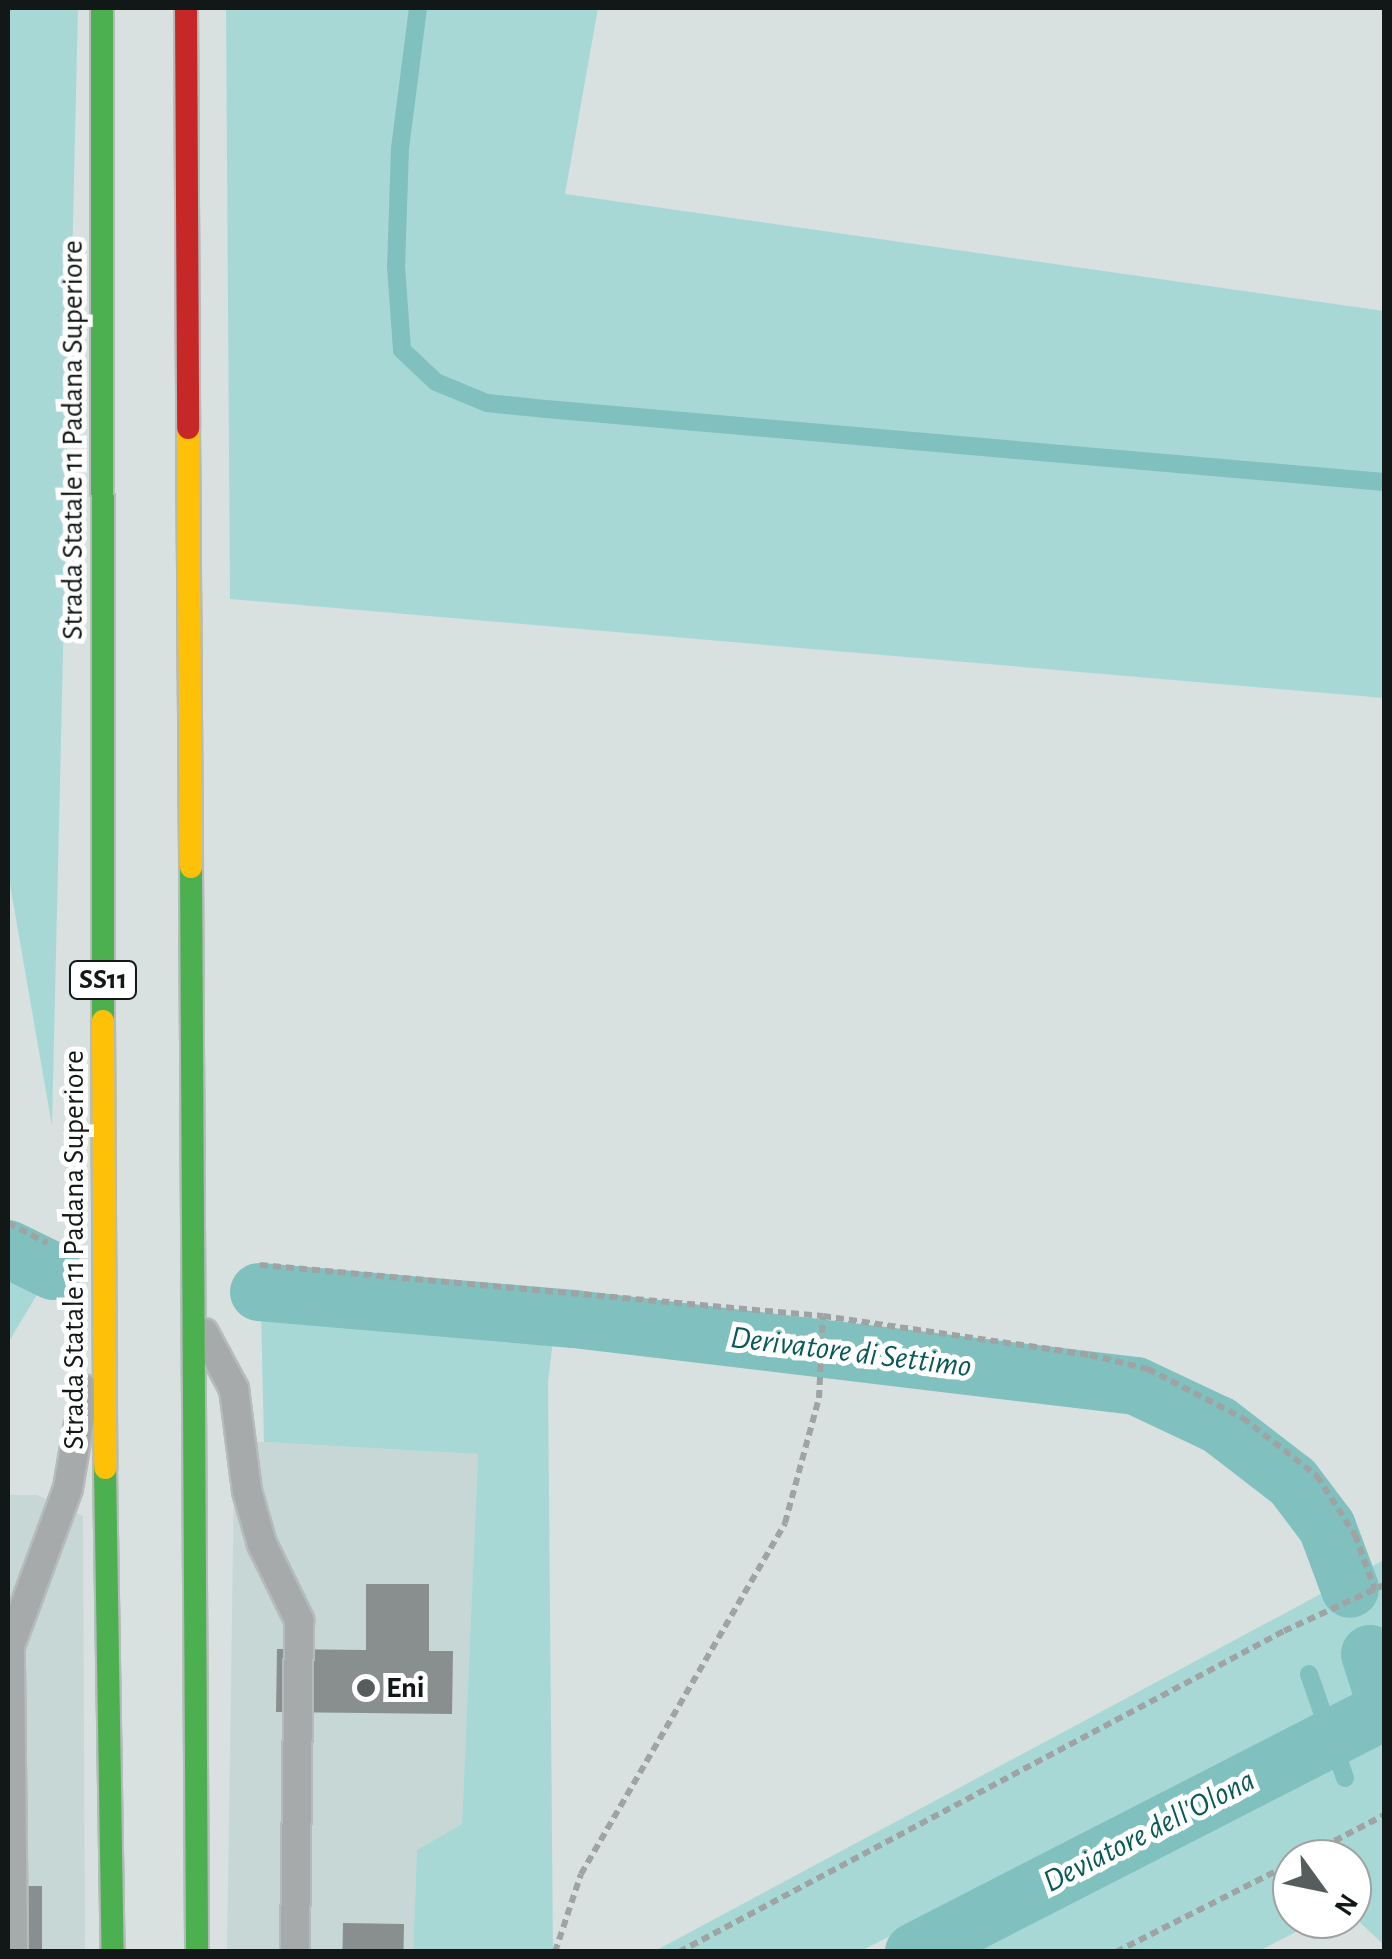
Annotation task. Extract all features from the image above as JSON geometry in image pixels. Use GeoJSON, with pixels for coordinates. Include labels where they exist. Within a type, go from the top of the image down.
{"type":"FeatureCollection","features":[{"type":"Feature","properties":{"kind":"highway","name":"Strada Statale 11 Padana Superiore"},"geometry":{"type":"LineString","coordinates":[[102,8],[103,1335],[113,1952]]}},
{"type":"Feature","properties":{"kind":"highway"},"geometry":{"type":"LineString","coordinates":[[186,8],[197,1952]]}},
{"type":"Feature","properties":{"kind":"lane"},"geometry":{"type":"LineString","coordinates":[[195,1316],[234,1389],[252,1508],[299,1620],[295,1952]]}},
{"type":"Feature","properties":{"kind":"lane"},"geometry":{"type":"LineString","coordinates":[[12,1952],[10,1646],[68,1488],[79,1406],[103,1335]]}},
{"type":"Feature","properties":{"kind":"path"},"geometry":{"type":"LineString","coordinates":[[8,1223],[54,1246]]}},
{"type":"Feature","properties":{"kind":"path"},"geometry":{"type":"LineString","coordinates":[[260,1266],[823,1316],[1090,1354],[1148,1369],[1200,1393],[1316,1476],[1354,1534],[1375,1590]]}},
{"type":"Feature","properties":{"kind":"path"},"geometry":{"type":"LineString","coordinates":[[555,1952],[581,1874],[785,1523],[818,1398],[823,1316]]}},
{"type":"Feature","properties":{"kind":"path"},"geometry":{"type":"LineString","coordinates":[[679,1952],[1284,1631],[1384,1585]]}},
{"type":"Feature","properties":{"kind":"path"},"geometry":{"type":"LineString","coordinates":[[1342,1839],[1383,1819]]}},
{"type":"Feature","properties":{"kind":"path"},"geometry":{"type":"LineString","coordinates":[[1116,1952],[1272,1873]]}},
{"type":"Feature","properties":{"kind":"shaded area"},"geometry":{"type":"Polygon","coordinates":[[[8,8],[78,8],[52,1126],[8,873],[8,8]]]}},
{"type":"Feature","properties":{"kind":"shaded area"},"geometry":{"type":"Polygon","coordinates":[[[226,8],[598,8],[565,194],[1384,311],[1384,698],[230,599],[226,8]]]}},
{"type":"Feature","properties":{"kind":"shaded area"},"geometry":{"type":"Polygon","coordinates":[[[8,1275],[38,1293],[8,1343],[8,1275]]]}},
{"type":"Feature","properties":{"kind":"shaded area"},"geometry":{"type":"Polygon","coordinates":[[[261,1310],[554,1332],[548,1382],[553,1951],[413,1951],[417,1850],[462,1824],[478,1454],[264,1442],[261,1310]]]}},
{"type":"Feature","properties":{"kind":"shaded area"},"geometry":{"type":"Polygon","coordinates":[[[245,1441],[478,1454],[462,1824],[417,1850],[413,1951],[227,1952],[234,1480],[245,1441]]]}},
{"type":"Feature","properties":{"kind":"shaded area"},"geometry":{"type":"Polygon","coordinates":[[[8,1495],[37,1495],[83,1516],[85,1951],[8,1952],[8,1495]]]}},
{"type":"Feature","properties":{"kind":"shaded area"},"geometry":{"type":"Polygon","coordinates":[[[1384,1560],[1384,1681],[861,1951],[655,1951],[1384,1560]]]}},
{"type":"Feature","properties":{"kind":"shaded area"},"geometry":{"type":"Polygon","coordinates":[[[1384,1727],[1384,1945],[1372,1934],[1372,1839],[1272,1839],[1272,1939],[1282,1939],[1259,1951],[962,1951],[1384,1727]]]}},
{"type":"Feature","properties":{"kind":"building"},"geometry":{"type":"Polygon","coordinates":[[[366,1584],[429,1584],[429,1651],[453,1651],[452,1714],[276,1712],[277,1649],[366,1650],[366,1584]]]}},
{"type":"Feature","properties":{"kind":"building"},"geometry":{"type":"Polygon","coordinates":[[[8,1886],[42,1886],[42,1951],[8,1951],[8,1886]]]}},
{"type":"Feature","properties":{"kind":"building"},"geometry":{"type":"Polygon","coordinates":[[[343,1923],[404,1924],[404,1952],[342,1952],[343,1923]]]}},
{"type":"Feature","properties":{"kind":"waterway"},"geometry":{"type":"LineString","coordinates":[[418,8],[400,148],[396,266],[402,350],[436,382],[487,403],[1384,482]]}},
{"type":"Feature","properties":{"kind":"waterway","name":"Derivatore di Settimo"},"geometry":{"type":"LineString","coordinates":[[8,1249],[53,1271]]}},
{"type":"Feature","properties":{"kind":"waterway","name":"Derivatore di Settimo"},"geometry":{"type":"LineString","coordinates":[[259,1292],[574,1319],[1136,1386],[1219,1425],[1293,1482],[1327,1527],[1350,1589]]}},
{"type":"Feature","properties":{"kind":"waterway","name":"Derivatore di Settimo"},"geometry":{"type":"LineString","coordinates":[[1370,1654],[1384,1698]]}},
{"type":"Feature","properties":{"kind":"waterway"},"geometry":{"type":"LineString","coordinates":[[1309,1674],[1345,1778]]}},
{"type":"Feature","properties":{"kind":"waterway","name":"Deviatore dell'Olona"},"geometry":{"type":"LineString","coordinates":[[914,1952],[1384,1711]]}},
{"type":"Feature","properties":{"kind":"traffic: fast"},"geometry":{"type":"LineString","coordinates":[[102,8],[103,1021]]}},
{"type":"Feature","properties":{"kind":"traffic: fast"},"geometry":{"type":"LineString","coordinates":[[191,867],[197,1952]]}},
{"type":"Feature","properties":{"kind":"traffic: fast"},"geometry":{"type":"LineString","coordinates":[[105,1468],[113,1952]]}},
{"type":"Feature","properties":{"kind":"traffic: slow"},"geometry":{"type":"LineString","coordinates":[[188,428],[191,867]]}},
{"type":"Feature","properties":{"kind":"traffic: slow"},"geometry":{"type":"LineString","coordinates":[[103,1021],[105,1468]]}},
{"type":"Feature","properties":{"kind":"traffic: jam"},"geometry":{"type":"LineString","coordinates":[[186,8],[188,428]]}},
{"type":"Feature","properties":{"kind":"place","name":"Eni"},"geometry":{"type":"Point","coordinates":[366,1688]}}]}
